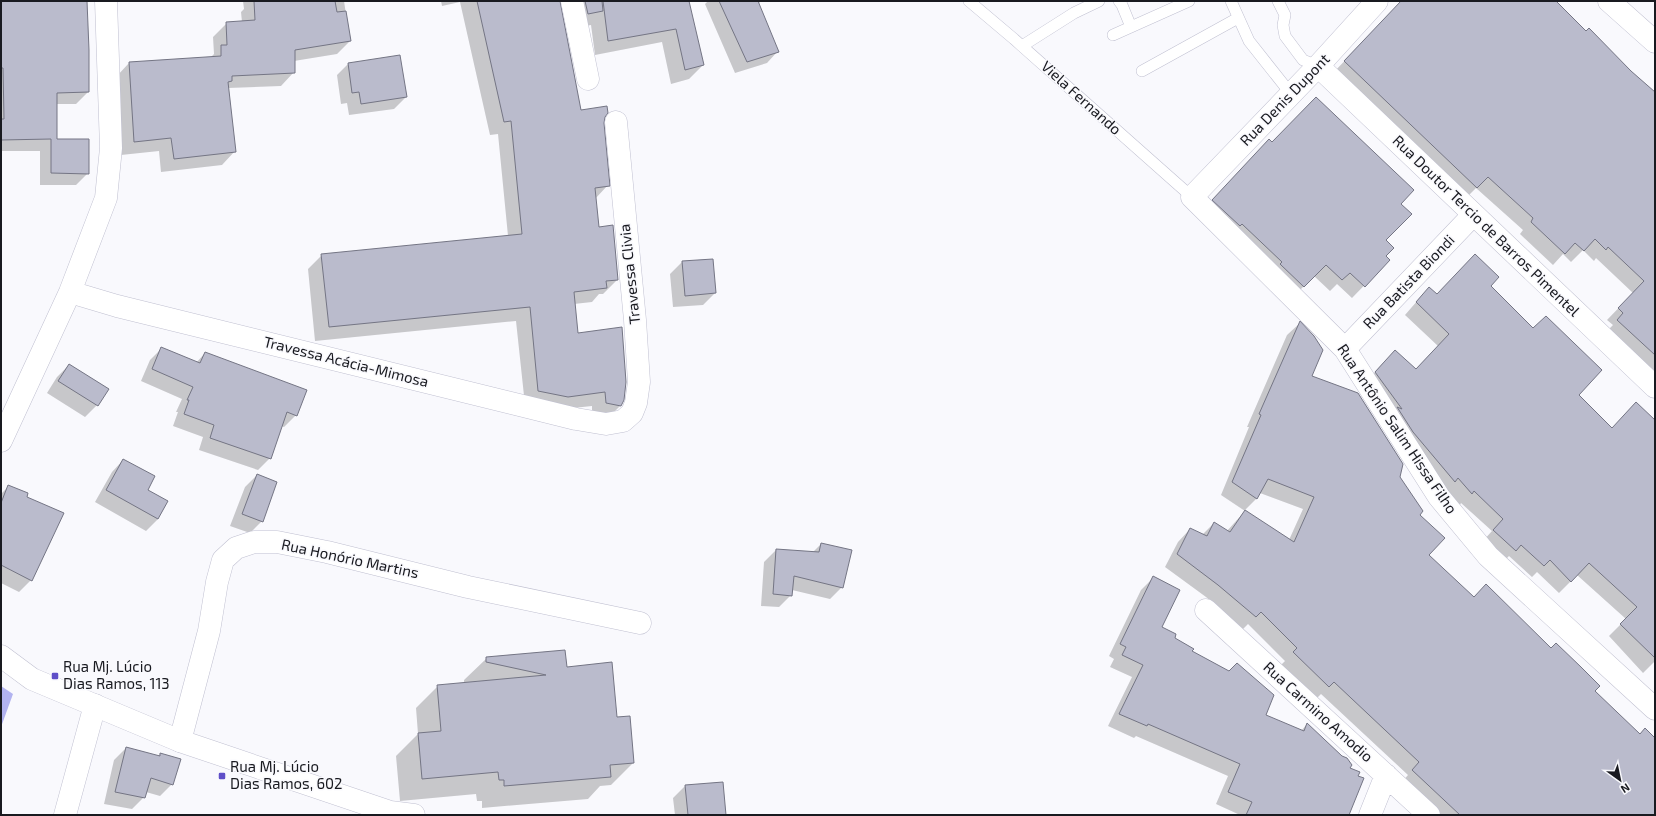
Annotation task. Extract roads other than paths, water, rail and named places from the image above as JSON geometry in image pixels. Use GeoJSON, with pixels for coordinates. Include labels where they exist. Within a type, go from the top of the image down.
{"type":"FeatureCollection","features":[{"type":"Feature","properties":{"kind":"street"},"geometry":{"type":"LineString","coordinates":[[1,441],[70,292],[106,198],[111,148],[106,1]]}},
{"type":"Feature","properties":{"kind":"street"},"geometry":{"type":"LineString","coordinates":[[572,1],[588,79]]}},
{"type":"Feature","properties":{"kind":"street","name":"Rua Denis Dupont"},"geometry":{"type":"LineString","coordinates":[[1192,197],[1318,66],[1377,1]]}},
{"type":"Feature","properties":{"kind":"street"},"geometry":{"type":"LineString","coordinates":[[1609,1],[1655,42]]}},
{"type":"Feature","properties":{"kind":"street","name":"Rua Doutor Tercio de Barros Pimentel"},"geometry":{"type":"LineString","coordinates":[[1318,66],[1473,215],[1655,386]]}},
{"type":"Feature","properties":{"kind":"street","name":"Travessa Clivia"},"geometry":{"type":"LineString","coordinates":[[616,122],[635,320],[639,382],[636,403],[632,414],[623,421]]}},
{"type":"Feature","properties":{"kind":"street","name":"Rua Antônio Salim Hissa Filho"},"geometry":{"type":"LineString","coordinates":[[1192,197],[1345,349],[1439,497],[1488,556],[1652,700]]}},
{"type":"Feature","properties":{"kind":"street","name":"Rua Batista Biondi"},"geometry":{"type":"LineString","coordinates":[[1345,349],[1473,215]]}},
{"type":"Feature","properties":{"kind":"street","name":"Travessa Acácia-Mimosa"},"geometry":{"type":"LineString","coordinates":[[70,292],[117,306],[576,419],[606,424],[623,421]]}},
{"type":"Feature","properties":{"kind":"street","name":"Rua Honório Martins"},"geometry":{"type":"LineString","coordinates":[[180,741],[209,631],[217,582],[223,560],[236,548],[254,542],[277,542],[327,552],[468,587],[640,623]]}},
{"type":"Feature","properties":{"kind":"street","name":"Rua Carmino Amodio"},"geometry":{"type":"LineString","coordinates":[[1206,610],[1429,815]]}},
{"type":"Feature","properties":{"kind":"street"},"geometry":{"type":"LineString","coordinates":[[1,656],[32,679],[180,741],[390,812],[414,815]]}},
{"type":"Feature","properties":{"kind":"street"},"geometry":{"type":"LineString","coordinates":[[65,815],[95,706]]}},
{"type":"Feature","properties":{"kind":"street"},"geometry":{"type":"LineString","coordinates":[[1370,815],[1386,775]]}},
{"type":"Feature","properties":{"kind":"lane","name":"Viela Fernando"},"geometry":{"type":"LineString","coordinates":[[969,1],[1192,197]]}},
{"type":"Feature","properties":{"kind":"lane"},"geometry":{"type":"LineString","coordinates":[[1022,46],[1074,13],[1099,1]]}},
{"type":"Feature","properties":{"kind":"lane"},"geometry":{"type":"LineString","coordinates":[[1118,1],[1122,5],[1131,27]]}},
{"type":"Feature","properties":{"kind":"lane"},"geometry":{"type":"LineString","coordinates":[[1113,35],[1189,1]]}},
{"type":"Feature","properties":{"kind":"lane"},"geometry":{"type":"LineString","coordinates":[[1232,1],[1238,18],[1249,40],[1291,94]]}},
{"type":"Feature","properties":{"kind":"lane"},"geometry":{"type":"LineString","coordinates":[[1278,1],[1285,15],[1283,25],[1285,36],[1303,60],[1318,66]]}},
{"type":"Feature","properties":{"kind":"lane"},"geometry":{"type":"LineString","coordinates":[[1142,71],[1238,18]]}},
{"type":"Feature","properties":{"kind":"place","name":"Rua Mj. Lúcio Dias Ramos, 113"},"geometry":{"type":"Point","coordinates":[55,676]}},
{"type":"Feature","properties":{"kind":"place","name":"Rua Mj. Lúcio Dias Ramos, 602"},"geometry":{"type":"Point","coordinates":[222,776]}}]}
